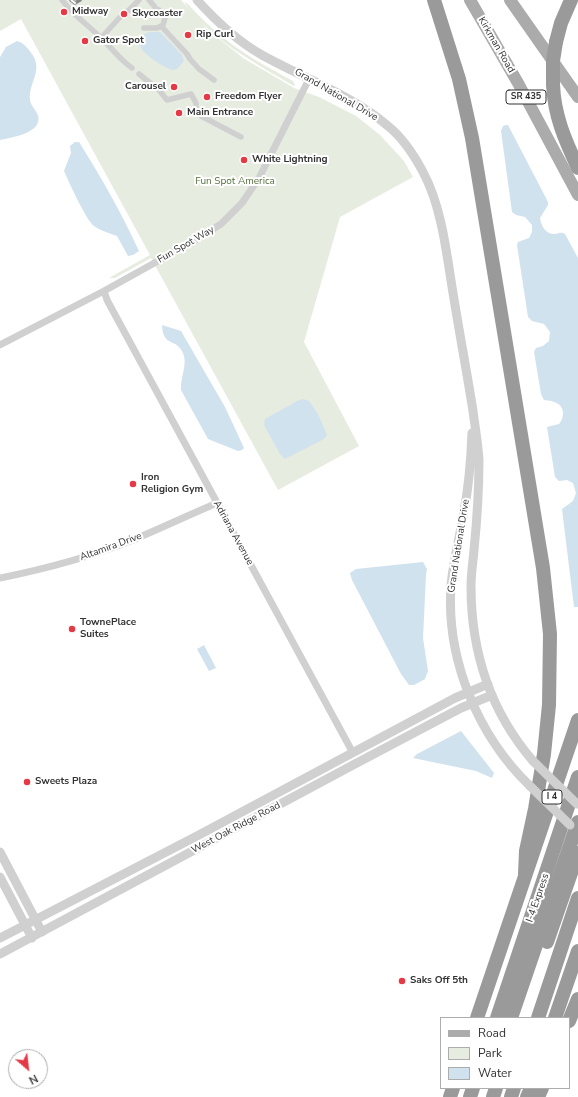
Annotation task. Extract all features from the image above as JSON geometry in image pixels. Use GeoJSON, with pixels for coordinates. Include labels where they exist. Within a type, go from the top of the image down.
{"type":"FeatureCollection","features":[{"type":"Feature","properties":{"kind":"highway"},"geometry":{"type":"LineString","coordinates":[[434,0],[453,56],[471,132],[547,595],[551,655],[548,718],[546,742],[535,809],[526,851],[526,874]]}},
{"type":"Feature","properties":{"kind":"highway"},"geometry":{"type":"LineString","coordinates":[[571,0],[561,23],[556,42],[553,61],[553,84],[554,104],[560,127],[578,168]]}},
{"type":"Feature","properties":{"kind":"highway","name":"I 4"},"geometry":{"type":"LineString","coordinates":[[477,1017],[578,720]]}},
{"type":"Feature","properties":{"kind":"highway","name":"I-4 Express"},"geometry":{"type":"LineString","coordinates":[[497,1017],[578,777]]}},
{"type":"Feature","properties":{"kind":"highway"},"geometry":{"type":"LineString","coordinates":[[511,1017],[575,827]]}},
{"type":"Feature","properties":{"kind":"highway"},"geometry":{"type":"LineString","coordinates":[[520,1017],[578,853]]}},
{"type":"Feature","properties":{"kind":"highway"},"geometry":{"type":"LineString","coordinates":[[538,1017],[578,898]]}},
{"type":"Feature","properties":{"kind":"highway"},"geometry":{"type":"LineString","coordinates":[[555,1017],[578,951]]}},
{"type":"Feature","properties":{"kind":"highway"},"geometry":{"type":"LineString","coordinates":[[570,1019],[578,999]]}},
{"type":"Feature","properties":{"kind":"main road","name":"Kirkman Road"},"geometry":{"type":"LineString","coordinates":[[470,0],[518,83],[578,195]]}},
{"type":"Feature","properties":{"kind":"main road"},"geometry":{"type":"LineString","coordinates":[[510,0],[578,97]]}},
{"type":"Feature","properties":{"kind":"street"},"geometry":{"type":"LineString","coordinates":[[62,0],[74,14],[101,38],[125,64],[132,68]]}},
{"type":"Feature","properties":{"kind":"street"},"geometry":{"type":"LineString","coordinates":[[101,38],[139,0]]}},
{"type":"Feature","properties":{"kind":"street"},"geometry":{"type":"LineString","coordinates":[[144,28],[161,26],[165,21],[165,18],[149,0]]}},
{"type":"Feature","properties":{"kind":"street","name":"Grand National Drive"},"geometry":{"type":"LineString","coordinates":[[197,0],[221,26],[234,37],[261,55],[373,114],[400,137],[423,171],[435,200],[439,219],[468,379],[477,440],[479,459],[478,493],[471,586],[475,638],[492,695],[508,727],[533,760],[578,804]]}},
{"type":"Feature","properties":{"kind":"street"},"geometry":{"type":"LineString","coordinates":[[161,26],[199,69],[214,80]]}},
{"type":"Feature","properties":{"kind":"street"},"geometry":{"type":"LineString","coordinates":[[138,74],[159,90],[167,100],[191,94],[196,103],[196,108],[200,116],[240,137]]}},
{"type":"Feature","properties":{"kind":"street","name":"Fun Spot Way"},"geometry":{"type":"LineString","coordinates":[[0,345],[104,291],[208,233],[233,213],[247,197],[259,178],[309,79]]}},
{"type":"Feature","properties":{"kind":"street","name":"Adriana Avenue"},"geometry":{"type":"LineString","coordinates":[[104,291],[107,300],[353,753]]}},
{"type":"Feature","properties":{"kind":"street","name":"Grand National Drive"},"geometry":{"type":"LineString","coordinates":[[472,409],[471,466],[451,585],[451,612],[456,651],[468,692],[482,722],[496,745],[515,770],[530,786],[575,827]]}},
{"type":"Feature","properties":{"kind":"street","name":"Altamira Drive"},"geometry":{"type":"LineString","coordinates":[[0,578],[55,566],[93,554],[132,540],[217,503]]}},
{"type":"Feature","properties":{"kind":"street","name":"West Oak Ridge Road"},"geometry":{"type":"LineString","coordinates":[[0,938],[468,692],[488,684]]}},
{"type":"Feature","properties":{"kind":"street","name":"West Oak Ridge Road"},"geometry":{"type":"LineString","coordinates":[[0,954],[313,786],[473,702],[492,695]]}},
{"type":"Feature","properties":{"kind":"street"},"geometry":{"type":"LineString","coordinates":[[0,852],[42,932]]}},
{"type":"Feature","properties":{"kind":"street"},"geometry":{"type":"LineString","coordinates":[[0,877],[32,938]]}},
{"type":"Feature","properties":{"kind":"green space","name":"Fun Spot America"},"geometry":{"type":"Polygon","coordinates":[[[0,0],[181,0],[208,30],[243,58],[294,88],[319,97],[356,116],[380,135],[404,161],[413,177],[340,217],[304,342],[359,446],[278,490],[151,258],[115,278],[109,278],[150,255],[21,19],[0,31],[0,0]]]}},
{"type":"Feature","properties":{"kind":"green space"},"geometry":{"type":"Polygon","coordinates":[[[184,2],[188,4],[224,39],[293,81],[295,85],[294,86],[234,50],[207,28],[184,2]]]}},
{"type":"Feature","properties":{"kind":"water"},"geometry":{"type":"Polygon","coordinates":[[[160,32],[182,55],[184,61],[177,69],[172,70],[158,63],[141,48],[139,44],[142,37],[144,34],[160,32]]]}},
{"type":"Feature","properties":{"kind":"water"},"geometry":{"type":"Polygon","coordinates":[[[17,41],[28,48],[34,57],[36,64],[30,100],[39,119],[36,126],[32,130],[16,137],[0,140],[0,57],[6,47],[17,41]]]}},
{"type":"Feature","properties":{"kind":"water"},"geometry":{"type":"Polygon","coordinates":[[[508,125],[548,202],[548,205],[540,218],[543,227],[552,234],[565,234],[578,258],[578,607],[574,607],[562,509],[573,501],[576,493],[573,483],[567,480],[559,481],[555,477],[547,427],[559,424],[563,412],[562,408],[558,404],[552,401],[544,400],[541,394],[534,352],[536,348],[543,346],[549,341],[550,332],[544,324],[532,321],[528,317],[517,245],[518,242],[529,238],[532,232],[532,225],[525,217],[516,215],[512,212],[501,131],[503,126],[508,125]]]}},
{"type":"Feature","properties":{"kind":"water"},"geometry":{"type":"Polygon","coordinates":[[[75,142],[79,142],[126,223],[139,251],[133,255],[128,256],[117,236],[102,231],[94,226],[78,200],[64,171],[71,153],[70,146],[75,142]]]}},
{"type":"Feature","properties":{"kind":"water"},"geometry":{"type":"Polygon","coordinates":[[[162,325],[181,331],[225,407],[244,448],[242,450],[238,451],[208,439],[181,390],[185,362],[183,353],[177,345],[167,340],[163,332],[162,325]]]}},
{"type":"Feature","properties":{"kind":"water"},"geometry":{"type":"Polygon","coordinates":[[[303,399],[309,401],[318,414],[327,435],[324,439],[285,459],[280,454],[264,425],[265,419],[303,399]]]}},
{"type":"Feature","properties":{"kind":"water"},"geometry":{"type":"Polygon","coordinates":[[[423,562],[427,569],[423,638],[428,671],[425,679],[414,685],[409,685],[401,674],[352,580],[350,573],[356,569],[423,562]]]}},
{"type":"Feature","properties":{"kind":"water"},"geometry":{"type":"Polygon","coordinates":[[[204,645],[216,668],[209,671],[197,649],[204,645]]]}},
{"type":"Feature","properties":{"kind":"water"},"geometry":{"type":"Polygon","coordinates":[[[461,731],[494,773],[492,778],[476,771],[413,758],[417,754],[461,731]]]}},
{"type":"Feature","properties":{"kind":"railway"},"geometry":{"type":"LineString","coordinates":[[71,0],[75,3],[80,0]]}},
{"type":"Feature","properties":{"kind":"place","name":"Midway"},"geometry":{"type":"Point","coordinates":[64,12]}},
{"type":"Feature","properties":{"kind":"place","name":"Skycoaster"},"geometry":{"type":"Point","coordinates":[124,14]}},
{"type":"Feature","properties":{"kind":"place","name":"Rip Curl"},"geometry":{"type":"Point","coordinates":[188,35]}},
{"type":"Feature","properties":{"kind":"place","name":"Gator Spot"},"geometry":{"type":"Point","coordinates":[85,41]}},
{"type":"Feature","properties":{"kind":"place","name":"Carousel"},"geometry":{"type":"Point","coordinates":[174,87]}},
{"type":"Feature","properties":{"kind":"place","name":"Freedom Flyer"},"geometry":{"type":"Point","coordinates":[207,97]}},
{"type":"Feature","properties":{"kind":"place","name":"Main Entrance"},"geometry":{"type":"Point","coordinates":[179,113]}},
{"type":"Feature","properties":{"kind":"place","name":"White Lightning"},"geometry":{"type":"Point","coordinates":[244,160]}},
{"type":"Feature","properties":{"kind":"place","name":"Iron Religion Gym"},"geometry":{"type":"Point","coordinates":[133,484]}},
{"type":"Feature","properties":{"kind":"place","name":"TownePlace Suites"},"geometry":{"type":"Point","coordinates":[72,629]}},
{"type":"Feature","properties":{"kind":"place","name":"Sweets Plaza"},"geometry":{"type":"Point","coordinates":[27,782]}},
{"type":"Feature","properties":{"kind":"place","name":"Saks Off 5th"},"geometry":{"type":"Point","coordinates":[402,981]}}]}
